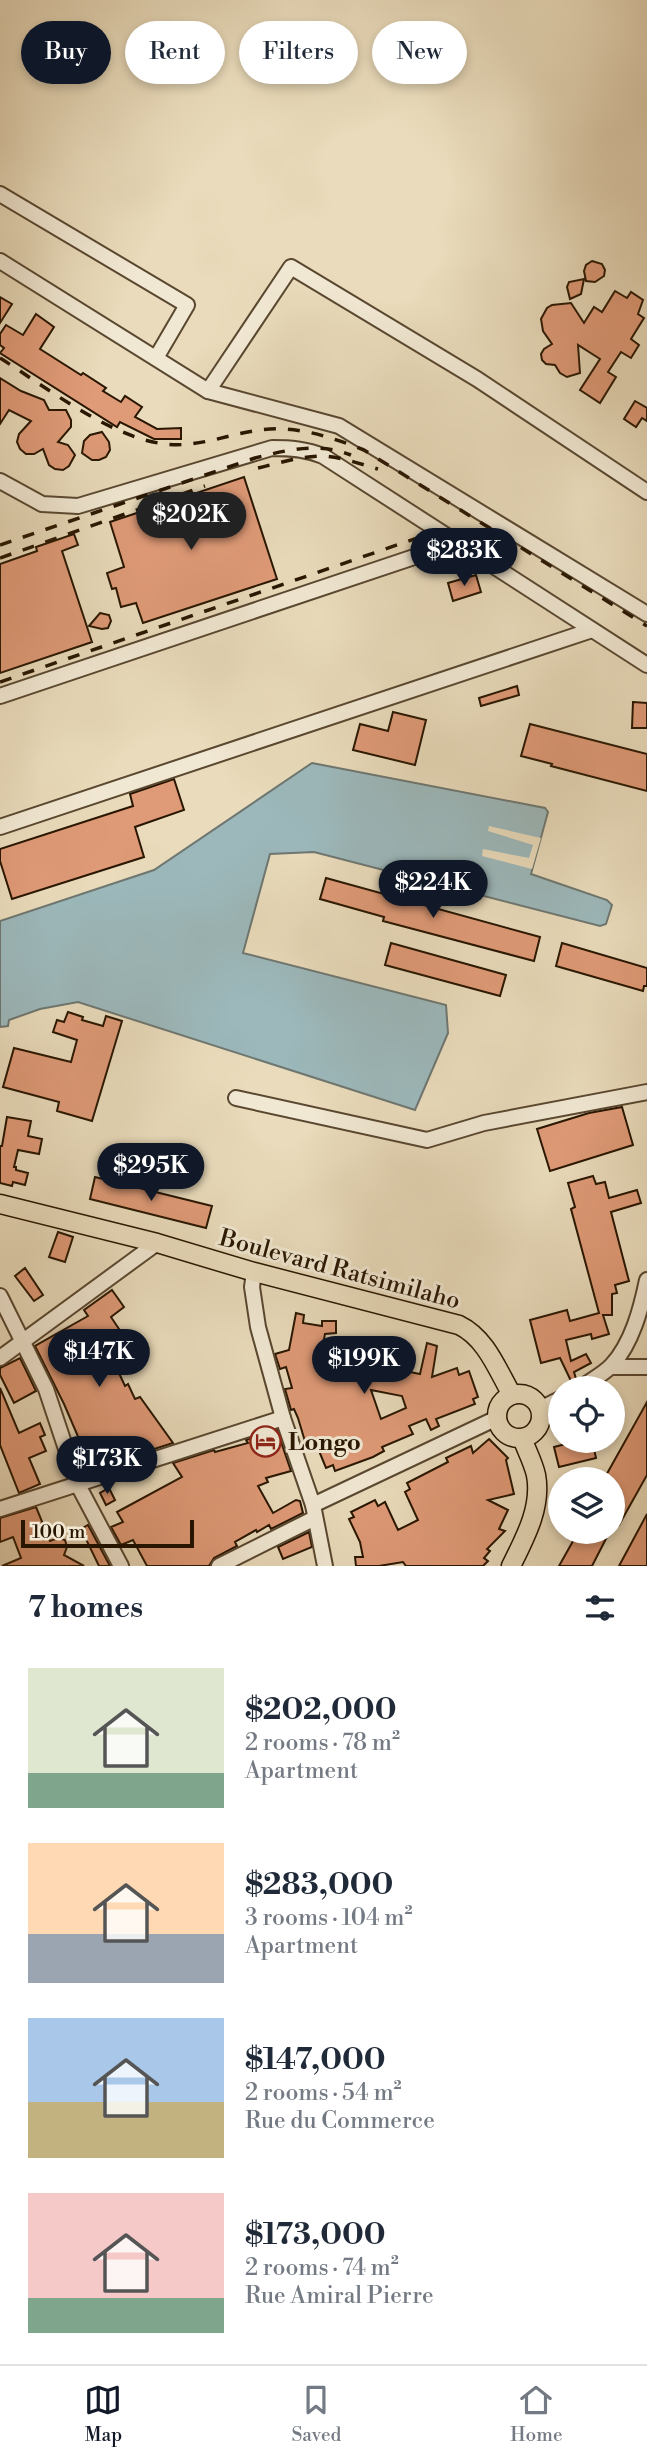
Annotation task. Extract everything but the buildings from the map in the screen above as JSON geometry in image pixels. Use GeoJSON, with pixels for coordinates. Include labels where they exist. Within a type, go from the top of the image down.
{"type":"FeatureCollection","features":[{"type":"Feature","properties":{"kind":"main road","name":"Boulevard Ratsimilaho"},"geometry":{"type":"LineString","coordinates":[[0,1204],[157,1243],[254,1272],[459,1325],[480,1340],[512,1395]]}},
{"type":"Feature","properties":{"kind":"main road"},"geometry":{"type":"LineString","coordinates":[[512,1395],[525,1395],[537,1403],[540,1409],[539,1424],[535,1431],[522,1438],[514,1438],[502,1431],[497,1418],[500,1404],[512,1395]]}},
{"type":"Feature","properties":{"kind":"main road"},"geometry":{"type":"LineString","coordinates":[[511,1566],[528,1534],[536,1505],[536,1475],[522,1438]]}},
{"type":"Feature","properties":{"kind":"street"},"geometry":{"type":"LineString","coordinates":[[0,194],[187,305],[156,358]]}},
{"type":"Feature","properties":{"kind":"street"},"geometry":{"type":"LineString","coordinates":[[0,261],[208,391],[340,426],[647,614]]}},
{"type":"Feature","properties":{"kind":"street"},"geometry":{"type":"LineString","coordinates":[[208,391],[291,267],[477,379],[647,492]]}},
{"type":"Feature","properties":{"kind":"street"},"geometry":{"type":"LineString","coordinates":[[0,481],[42,504],[78,506],[272,448],[294,448],[323,456],[647,665]]}},
{"type":"Feature","properties":{"kind":"street"},"geometry":{"type":"LineString","coordinates":[[0,696],[426,553],[442,550],[475,555]]}},
{"type":"Feature","properties":{"kind":"street"},"geometry":{"type":"LineString","coordinates":[[0,827],[592,630]]}},
{"type":"Feature","properties":{"kind":"street"},"geometry":{"type":"LineString","coordinates":[[236,1098],[427,1140],[484,1123],[647,1092]]}},
{"type":"Feature","properties":{"kind":"street"},"geometry":{"type":"LineString","coordinates":[[0,1358],[157,1243]]}},
{"type":"Feature","properties":{"kind":"street"},"geometry":{"type":"LineString","coordinates":[[254,1272],[252,1287],[258,1327],[283,1418],[314,1511],[326,1566]]}},
{"type":"Feature","properties":{"kind":"street"},"geometry":{"type":"LineString","coordinates":[[598,1376],[611,1367],[629,1340],[647,1280]]}},
{"type":"Feature","properties":{"kind":"street"},"geometry":{"type":"LineString","coordinates":[[0,1296],[46,1389],[78,1485],[121,1566]]}},
{"type":"Feature","properties":{"kind":"street"},"geometry":{"type":"LineString","coordinates":[[611,1367],[647,1367]]}},
{"type":"Feature","properties":{"kind":"street"},"geometry":{"type":"LineString","coordinates":[[540,1409],[548,1405]]}},
{"type":"Feature","properties":{"kind":"street"},"geometry":{"type":"LineString","coordinates":[[0,1509],[283,1418]]}},
{"type":"Feature","properties":{"kind":"street"},"geometry":{"type":"LineString","coordinates":[[219,1566],[314,1511],[497,1418]]}},
{"type":"Feature","properties":{"kind":"water"},"geometry":{"type":"Polygon","coordinates":[[[312,763],[545,808],[548,812],[531,874],[607,900],[612,905],[606,924],[600,926],[314,852],[270,854],[243,953],[446,1005],[448,1033],[415,1110],[78,1002],[40,1009],[9,1020],[8,1026],[0,1027],[0,921],[154,870],[312,763]]]}},
{"type":"Feature","properties":{"kind":"pier"},"geometry":{"type":"Polygon","coordinates":[[[489,826],[541,838],[532,869],[482,856],[483,849],[529,858],[533,845],[488,831],[489,826]]]}},
{"type":"Feature","properties":{"kind":"railway"},"geometry":{"type":"LineString","coordinates":[[0,358],[79,410],[144,440],[177,445],[260,430],[287,429],[326,437],[364,450],[647,626]]}},
{"type":"Feature","properties":{"kind":"railway"},"geometry":{"type":"LineString","coordinates":[[0,545],[255,458],[315,448],[351,455]]}},
{"type":"Feature","properties":{"kind":"railway"},"geometry":{"type":"LineString","coordinates":[[258,468],[298,458],[323,456],[378,469]]}},
{"type":"Feature","properties":{"kind":"railway"},"geometry":{"type":"LineString","coordinates":[[0,558],[205,486]]}},
{"type":"Feature","properties":{"kind":"railway"},"geometry":{"type":"LineString","coordinates":[[0,682],[423,536],[468,538],[510,552]]}},
{"type":"Feature","properties":{"kind":"place","name":"Longo"},"geometry":{"type":"Point","coordinates":[265,1442]}}]}
